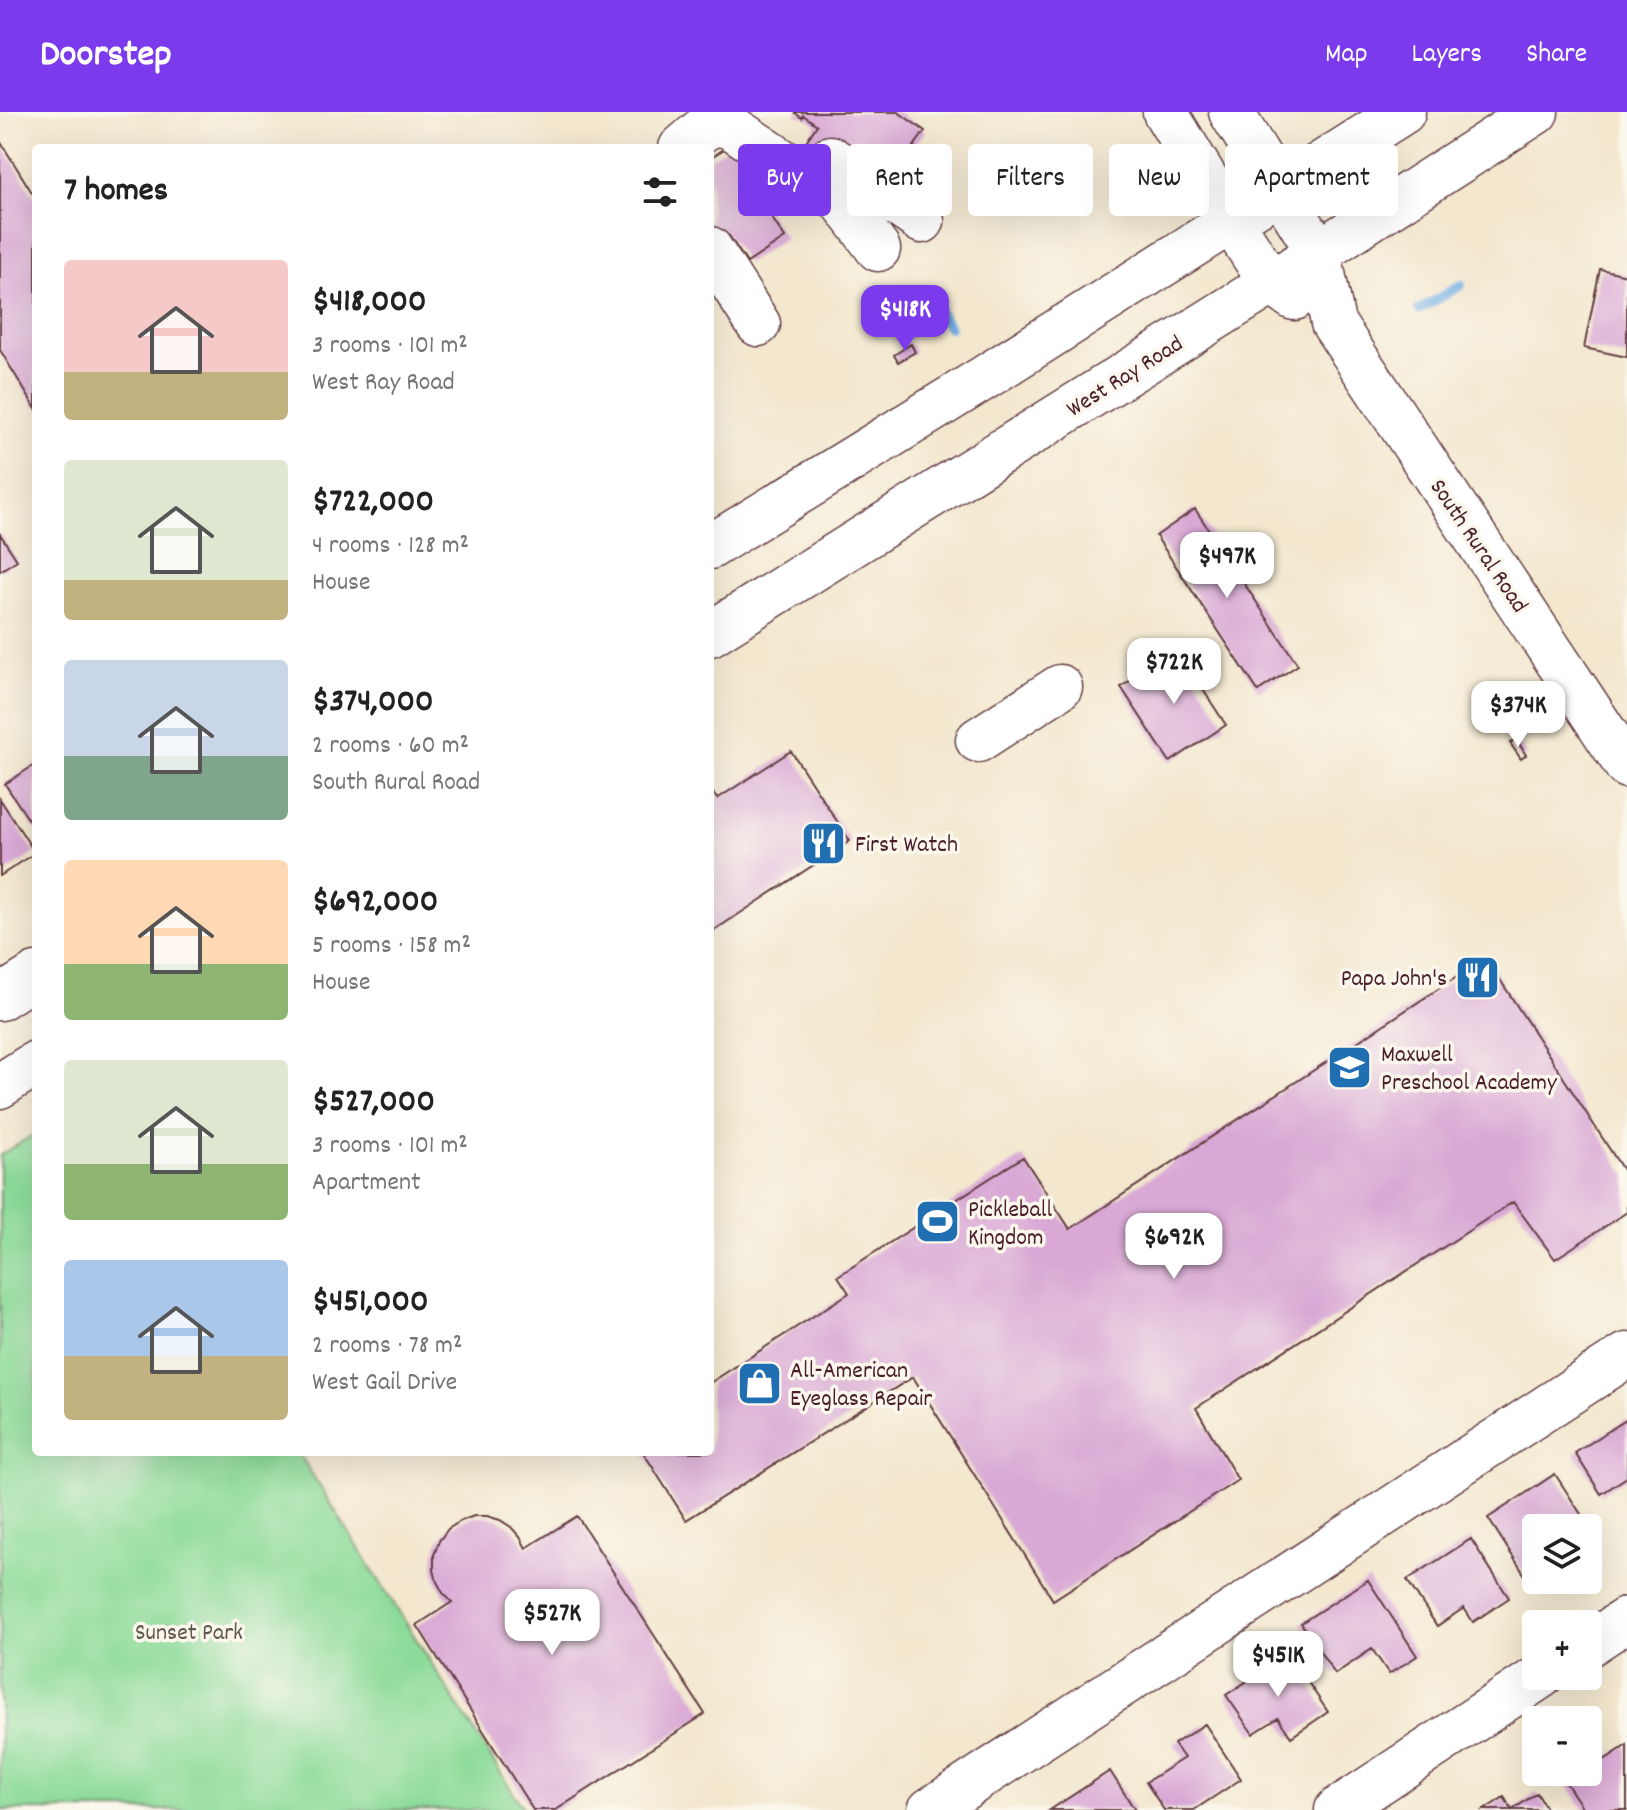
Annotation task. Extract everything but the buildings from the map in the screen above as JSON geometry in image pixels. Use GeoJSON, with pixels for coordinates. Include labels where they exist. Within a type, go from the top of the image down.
{"type":"FeatureCollection","features":[{"type":"Feature","properties":{"kind":"main road"},"geometry":{"type":"LineString","coordinates":[[771,112],[774,119],[922,221]]}},
{"type":"Feature","properties":{"kind":"main road"},"geometry":{"type":"LineString","coordinates":[[1165,112],[1251,253]]}},
{"type":"Feature","properties":{"kind":"main road"},"geometry":{"type":"LineString","coordinates":[[1231,112],[1300,223]]}},
{"type":"Feature","properties":{"kind":"main road","name":"West Ray Road"},"geometry":{"type":"LineString","coordinates":[[714,545],[984,378],[1251,253],[1300,223],[1403,112]]}},
{"type":"Feature","properties":{"kind":"main road","name":"West Ray Road"},"geometry":{"type":"LineString","coordinates":[[714,631],[1251,253],[1300,223],[1536,112]]}},
{"type":"Feature","properties":{"kind":"main road"},"geometry":{"type":"LineString","coordinates":[[686,144],[703,129],[717,123],[731,127],[842,201],[878,249]]}},
{"type":"Feature","properties":{"kind":"main road","name":"South Rural Road"},"geometry":{"type":"LineString","coordinates":[[1300,223],[1333,323],[1627,766]]}},
{"type":"Feature","properties":{"kind":"main road","name":"South Rural Road"},"geometry":{"type":"LineString","coordinates":[[1251,253],[1333,323]]}},
{"type":"Feature","properties":{"kind":"main road"},"geometry":{"type":"LineString","coordinates":[[714,255],[758,324]]}},
{"type":"Feature","properties":{"kind":"main road"},"geometry":{"type":"LineString","coordinates":[[978,740],[1060,687]]}},
{"type":"Feature","properties":{"kind":"main road"},"geometry":{"type":"LineString","coordinates":[[0,998],[32,978]]}},
{"type":"Feature","properties":{"kind":"main road"},"geometry":{"type":"LineString","coordinates":[[0,1086],[32,1066]]}},
{"type":"Feature","properties":{"kind":"main road"},"geometry":{"type":"LineString","coordinates":[[930,1810],[1627,1355]]}},
{"type":"Feature","properties":{"kind":"main road"},"geometry":{"type":"LineString","coordinates":[[1602,1636],[1627,1619]]}},
{"type":"Feature","properties":{"kind":"main road"},"geometry":{"type":"LineString","coordinates":[[1337,1810],[1522,1688]]}},
{"type":"Feature","properties":{"kind":"green space","name":"Sunset Park"},"geometry":{"type":"Polygon","coordinates":[[[32,1135],[32,1456],[301,1456],[524,1810],[0,1810],[0,1155],[32,1135]]]}},
{"type":"Feature","properties":{"kind":"waterway"},"geometry":{"type":"LineString","coordinates":[[1419,310],[1461,285]]}},
{"type":"Feature","properties":{"kind":"waterway"},"geometry":{"type":"LineString","coordinates":[[927,292],[949,327]]}},
{"type":"Feature","properties":{"kind":"place","name":"First Watch"},"geometry":{"type":"Point","coordinates":[824,843]}},
{"type":"Feature","properties":{"kind":"place","name":"Papa John's"},"geometry":{"type":"Point","coordinates":[1478,977]}},
{"type":"Feature","properties":{"kind":"place","name":"Maxwell Preschool Academy"},"geometry":{"type":"Point","coordinates":[1350,1067]}},
{"type":"Feature","properties":{"kind":"place","name":"Pickleball Kingdom"},"geometry":{"type":"Point","coordinates":[937,1222]}},
{"type":"Feature","properties":{"kind":"place","name":"All-American Eyeglass Repair"},"geometry":{"type":"Point","coordinates":[759,1383]}}]}
